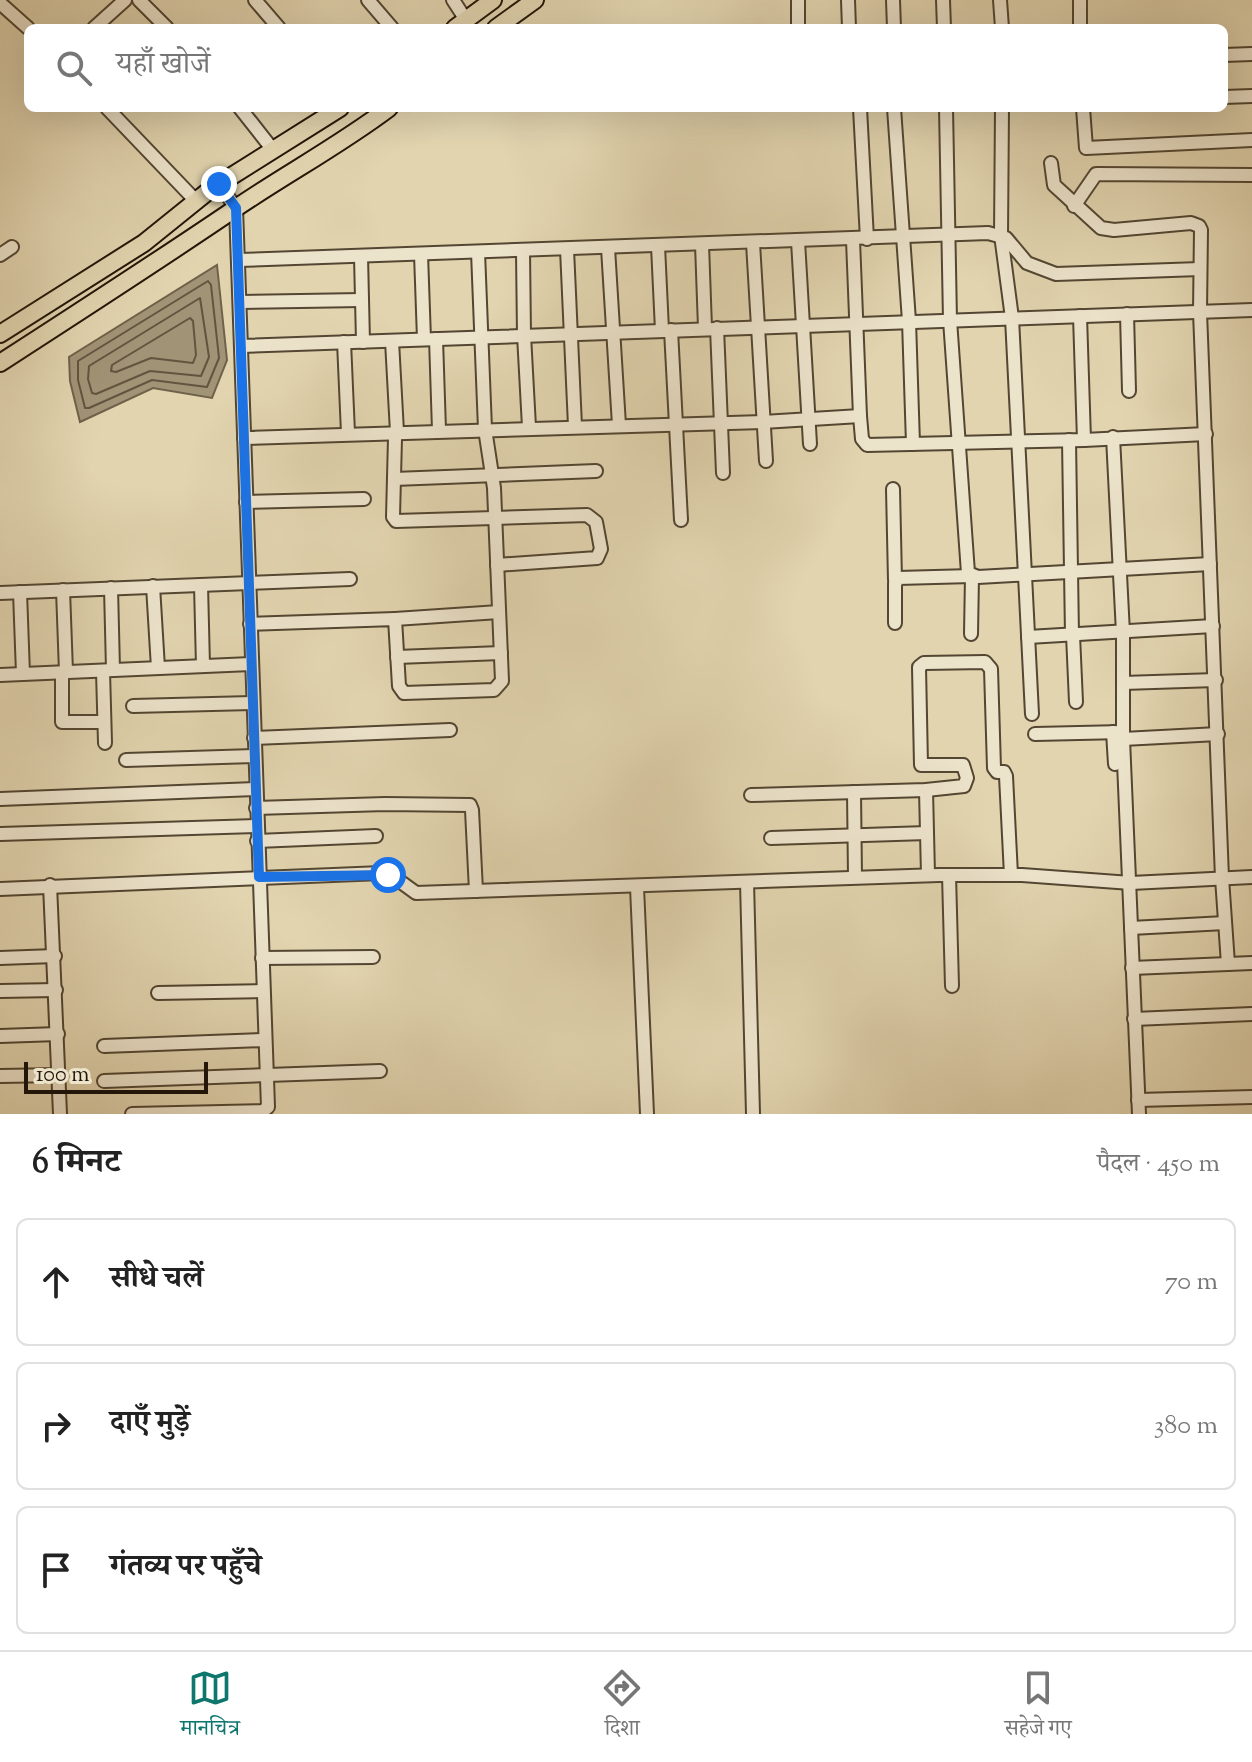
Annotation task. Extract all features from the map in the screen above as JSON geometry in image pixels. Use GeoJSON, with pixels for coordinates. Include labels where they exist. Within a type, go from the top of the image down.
{"type":"FeatureCollection","features":[{"type":"Feature","properties":{"kind":"main road"},"geometry":{"type":"LineString","coordinates":[[460,24],[493,0]]}},
{"type":"Feature","properties":{"kind":"main road"},"geometry":{"type":"LineString","coordinates":[[501,24],[532,1]]}},
{"type":"Feature","properties":{"kind":"main road"},"geometry":{"type":"LineString","coordinates":[[0,334],[144,243],[219,184],[334,112]]}},
{"type":"Feature","properties":{"kind":"main road"},"geometry":{"type":"LineString","coordinates":[[0,363],[198,236],[236,208],[315,160],[383,112]]}},
{"type":"Feature","properties":{"kind":"street"},"geometry":{"type":"LineString","coordinates":[[98,24],[125,0]]}},
{"type":"Feature","properties":{"kind":"street"},"geometry":{"type":"LineString","coordinates":[[139,0],[163,24]]}},
{"type":"Feature","properties":{"kind":"street"},"geometry":{"type":"LineString","coordinates":[[255,0],[276,24]]}},
{"type":"Feature","properties":{"kind":"street"},"geometry":{"type":"LineString","coordinates":[[368,0],[389,24]]}},
{"type":"Feature","properties":{"kind":"street"},"geometry":{"type":"LineString","coordinates":[[453,0],[460,24]]}},
{"type":"Feature","properties":{"kind":"street"},"geometry":{"type":"LineString","coordinates":[[798,0],[798,24]]}},
{"type":"Feature","properties":{"kind":"street"},"geometry":{"type":"LineString","coordinates":[[848,0],[849,24]]}},
{"type":"Feature","properties":{"kind":"street"},"geometry":{"type":"LineString","coordinates":[[893,0],[894,24]]}},
{"type":"Feature","properties":{"kind":"street"},"geometry":{"type":"LineString","coordinates":[[943,0],[944,24]]}},
{"type":"Feature","properties":{"kind":"street"},"geometry":{"type":"LineString","coordinates":[[1000,0],[1002,24]]}},
{"type":"Feature","properties":{"kind":"street"},"geometry":{"type":"LineString","coordinates":[[1080,1],[1080,24]]}},
{"type":"Feature","properties":{"kind":"street"},"geometry":{"type":"LineString","coordinates":[[0,3],[24,24]]}},
{"type":"Feature","properties":{"kind":"street"},"geometry":{"type":"LineString","coordinates":[[1228,55],[1252,54]]}},
{"type":"Feature","properties":{"kind":"street"},"geometry":{"type":"LineString","coordinates":[[1228,97],[1252,96]]}},
{"type":"Feature","properties":{"kind":"street"},"geometry":{"type":"LineString","coordinates":[[111,112],[196,201]]}},
{"type":"Feature","properties":{"kind":"street"},"geometry":{"type":"LineString","coordinates":[[243,112],[273,150]]}},
{"type":"Feature","properties":{"kind":"street"},"geometry":{"type":"LineString","coordinates":[[860,112],[867,239]]}},
{"type":"Feature","properties":{"kind":"street"},"geometry":{"type":"LineString","coordinates":[[894,112],[909,321],[913,444]]}},
{"type":"Feature","properties":{"kind":"street"},"geometry":{"type":"LineString","coordinates":[[946,112],[950,320],[965,547],[967,569],[972,576],[971,634]]}},
{"type":"Feature","properties":{"kind":"street"},"geometry":{"type":"LineString","coordinates":[[1002,112],[1001,235],[1012,318],[1032,714]]}},
{"type":"Feature","properties":{"kind":"street"},"geometry":{"type":"LineString","coordinates":[[1083,112],[1086,148],[1252,140]]}},
{"type":"Feature","properties":{"kind":"street"},"geometry":{"type":"LineString","coordinates":[[1051,163],[1054,185],[1095,225],[1106,230],[1196,223],[1201,230],[1200,312],[1228,964]]}},
{"type":"Feature","properties":{"kind":"street"},"geometry":{"type":"LineString","coordinates":[[1074,206],[1096,174],[1252,175]]}},
{"type":"Feature","properties":{"kind":"street"},"geometry":{"type":"LineString","coordinates":[[132,1114],[266,1110],[239,260],[236,208],[219,184]]}},
{"type":"Feature","properties":{"kind":"street"},"geometry":{"type":"LineString","coordinates":[[239,260],[853,240],[949,234],[1001,235],[1027,263],[1056,274],[1200,269]]}},
{"type":"Feature","properties":{"kind":"street"},"geometry":{"type":"LineString","coordinates":[[853,240],[860,416],[862,439],[867,445],[1206,434]]}},
{"type":"Feature","properties":{"kind":"street"},"geometry":{"type":"LineString","coordinates":[[798,241],[810,444]]}},
{"type":"Feature","properties":{"kind":"street"},"geometry":{"type":"LineString","coordinates":[[753,243],[766,461]]}},
{"type":"Feature","properties":{"kind":"street"},"geometry":{"type":"LineString","coordinates":[[702,244],[721,423],[723,473]]}},
{"type":"Feature","properties":{"kind":"street"},"geometry":{"type":"LineString","coordinates":[[658,246],[676,424],[681,520]]}},
{"type":"Feature","properties":{"kind":"street"},"geometry":{"type":"LineString","coordinates":[[0,255],[12,247]]}},
{"type":"Feature","properties":{"kind":"street"},"geometry":{"type":"LineString","coordinates":[[608,248],[619,425]]}},
{"type":"Feature","properties":{"kind":"street"},"geometry":{"type":"LineString","coordinates":[[567,249],[575,426]]}},
{"type":"Feature","properties":{"kind":"street"},"geometry":{"type":"LineString","coordinates":[[523,251],[529,427]]}},
{"type":"Feature","properties":{"kind":"street"},"geometry":{"type":"LineString","coordinates":[[395,619],[400,689],[407,694],[494,690],[502,681],[496,518],[485,429],[478,252]]}},
{"type":"Feature","properties":{"kind":"street"},"geometry":{"type":"LineString","coordinates":[[421,254],[439,430]]}},
{"type":"Feature","properties":{"kind":"street"},"geometry":{"type":"LineString","coordinates":[[361,256],[363,342]]}},
{"type":"Feature","properties":{"kind":"street"},"geometry":{"type":"LineString","coordinates":[[240,302],[362,300]]}},
{"type":"Feature","properties":{"kind":"street"},"geometry":{"type":"LineString","coordinates":[[241,346],[1252,310]]}},
{"type":"Feature","properties":{"kind":"street"},"geometry":{"type":"LineString","coordinates":[[1127,314],[1129,391]]}},
{"type":"Feature","properties":{"kind":"street"},"geometry":{"type":"LineString","coordinates":[[1080,316],[1084,440]]}},
{"type":"Feature","properties":{"kind":"street"},"geometry":{"type":"LineString","coordinates":[[392,341],[396,435],[393,517],[396,521],[587,515],[596,522],[601,549],[593,560],[497,565]]}},
{"type":"Feature","properties":{"kind":"street"},"geometry":{"type":"LineString","coordinates":[[344,342],[348,433]]}},
{"type":"Feature","properties":{"kind":"street"},"geometry":{"type":"LineString","coordinates":[[244,438],[763,422],[860,416]]}},
{"type":"Feature","properties":{"kind":"street"},"geometry":{"type":"LineString","coordinates":[[1113,437],[1123,633],[1120,734],[1115,764]]}},
{"type":"Feature","properties":{"kind":"street"},"geometry":{"type":"LineString","coordinates":[[1069,440],[1076,702]]}},
{"type":"Feature","properties":{"kind":"street"},"geometry":{"type":"LineString","coordinates":[[394,479],[596,471]]}},
{"type":"Feature","properties":{"kind":"street"},"geometry":{"type":"LineString","coordinates":[[893,489],[895,623]]}},
{"type":"Feature","properties":{"kind":"street"},"geometry":{"type":"LineString","coordinates":[[246,502],[364,499]]}},
{"type":"Feature","properties":{"kind":"street"},"geometry":{"type":"LineString","coordinates":[[895,580],[1210,564]]}},
{"type":"Feature","properties":{"kind":"street"},"geometry":{"type":"LineString","coordinates":[[0,593],[350,579]]}},
{"type":"Feature","properties":{"kind":"street"},"geometry":{"type":"LineString","coordinates":[[201,585],[203,666]]}},
{"type":"Feature","properties":{"kind":"street"},"geometry":{"type":"LineString","coordinates":[[153,586],[158,668]]}},
{"type":"Feature","properties":{"kind":"street"},"geometry":{"type":"LineString","coordinates":[[105,743],[111,588]]}},
{"type":"Feature","properties":{"kind":"street"},"geometry":{"type":"LineString","coordinates":[[63,590],[62,722],[104,722]]}},
{"type":"Feature","properties":{"kind":"street"},"geometry":{"type":"LineString","coordinates":[[20,592],[23,674]]}},
{"type":"Feature","properties":{"kind":"street"},"geometry":{"type":"LineString","coordinates":[[250,624],[499,612]]}},
{"type":"Feature","properties":{"kind":"street"},"geometry":{"type":"LineString","coordinates":[[1028,637],[1213,626]]}},
{"type":"Feature","properties":{"kind":"street"},"geometry":{"type":"LineString","coordinates":[[397,657],[501,653]]}},
{"type":"Feature","properties":{"kind":"street"},"geometry":{"type":"LineString","coordinates":[[751,795],[964,786],[967,778],[963,765],[921,765],[919,667],[924,663],[989,663],[994,768],[1006,776],[1011,875]]}},
{"type":"Feature","properties":{"kind":"street"},"geometry":{"type":"LineString","coordinates":[[0,675],[251,664]]}},
{"type":"Feature","properties":{"kind":"street"},"geometry":{"type":"LineString","coordinates":[[1123,683],[1216,680]]}},
{"type":"Feature","properties":{"kind":"street"},"geometry":{"type":"LineString","coordinates":[[133,706],[252,703]]}},
{"type":"Feature","properties":{"kind":"street"},"geometry":{"type":"LineString","coordinates":[[254,738],[450,730]]}},
{"type":"Feature","properties":{"kind":"street"},"geometry":{"type":"LineString","coordinates":[[1035,734],[1218,734]]}},
{"type":"Feature","properties":{"kind":"street"},"geometry":{"type":"LineString","coordinates":[[1120,734],[1131,883],[1139,1114]]}},
{"type":"Feature","properties":{"kind":"street"},"geometry":{"type":"LineString","coordinates":[[126,760],[254,756]]}},
{"type":"Feature","properties":{"kind":"street"},"geometry":{"type":"LineString","coordinates":[[0,799],[255,789]]}},
{"type":"Feature","properties":{"kind":"street"},"geometry":{"type":"LineString","coordinates":[[926,790],[928,875]]}},
{"type":"Feature","properties":{"kind":"street"},"geometry":{"type":"LineString","coordinates":[[854,792],[855,877]]}},
{"type":"Feature","properties":{"kind":"street"},"geometry":{"type":"LineString","coordinates":[[256,808],[470,805],[476,891]]}},
{"type":"Feature","properties":{"kind":"street"},"geometry":{"type":"LineString","coordinates":[[0,834],[257,826]]}},
{"type":"Feature","properties":{"kind":"street"},"geometry":{"type":"LineString","coordinates":[[771,838],[927,833]]}},
{"type":"Feature","properties":{"kind":"street"},"geometry":{"type":"LineString","coordinates":[[257,841],[376,836]]}},
{"type":"Feature","properties":{"kind":"street"},"geometry":{"type":"LineString","coordinates":[[0,889],[382,873],[394,877],[416,893],[928,875],[1011,875],[1131,883],[1252,877]]}},
{"type":"Feature","properties":{"kind":"street"},"geometry":{"type":"LineString","coordinates":[[949,875],[952,986]]}},
{"type":"Feature","properties":{"kind":"street"},"geometry":{"type":"LineString","coordinates":[[747,882],[753,1114]]}},
{"type":"Feature","properties":{"kind":"street"},"geometry":{"type":"LineString","coordinates":[[50,885],[60,1114]]}},
{"type":"Feature","properties":{"kind":"street"},"geometry":{"type":"LineString","coordinates":[[637,887],[647,1114]]}},
{"type":"Feature","properties":{"kind":"street"},"geometry":{"type":"LineString","coordinates":[[1131,928],[1225,923]]}},
{"type":"Feature","properties":{"kind":"street"},"geometry":{"type":"LineString","coordinates":[[0,958],[55,956]]}},
{"type":"Feature","properties":{"kind":"street"},"geometry":{"type":"LineString","coordinates":[[262,958],[373,957]]}},
{"type":"Feature","properties":{"kind":"street"},"geometry":{"type":"LineString","coordinates":[[1132,968],[1252,963]]}},
{"type":"Feature","properties":{"kind":"street"},"geometry":{"type":"LineString","coordinates":[[0,991],[56,990]]}},
{"type":"Feature","properties":{"kind":"street"},"geometry":{"type":"LineString","coordinates":[[158,993],[263,991]]}},
{"type":"Feature","properties":{"kind":"street"},"geometry":{"type":"LineString","coordinates":[[1134,1019],[1252,1014]]}},
{"type":"Feature","properties":{"kind":"street"},"geometry":{"type":"LineString","coordinates":[[0,1036],[58,1034]]}},
{"type":"Feature","properties":{"kind":"street"},"geometry":{"type":"LineString","coordinates":[[104,1046],[264,1040]]}},
{"type":"Feature","properties":{"kind":"street"},"geometry":{"type":"LineString","coordinates":[[104,1081],[380,1071]]}},
{"type":"Feature","properties":{"kind":"street"},"geometry":{"type":"LineString","coordinates":[[0,1076],[59,1075]]}},
{"type":"Feature","properties":{"kind":"street"},"geometry":{"type":"LineString","coordinates":[[1138,1100],[1252,1097]]}},
{"type":"Feature","properties":{"kind":"water"},"geometry":{"type":"Polygon","coordinates":[[[217,265],[227,360],[212,398],[153,388],[80,422],[70,381],[69,357],[217,265]]]}},
{"type":"Feature","properties":{"kind":"route"},"geometry":{"type":"LineString","coordinates":[[219,184],[236,208],[259,877],[388,875]]}}]}
